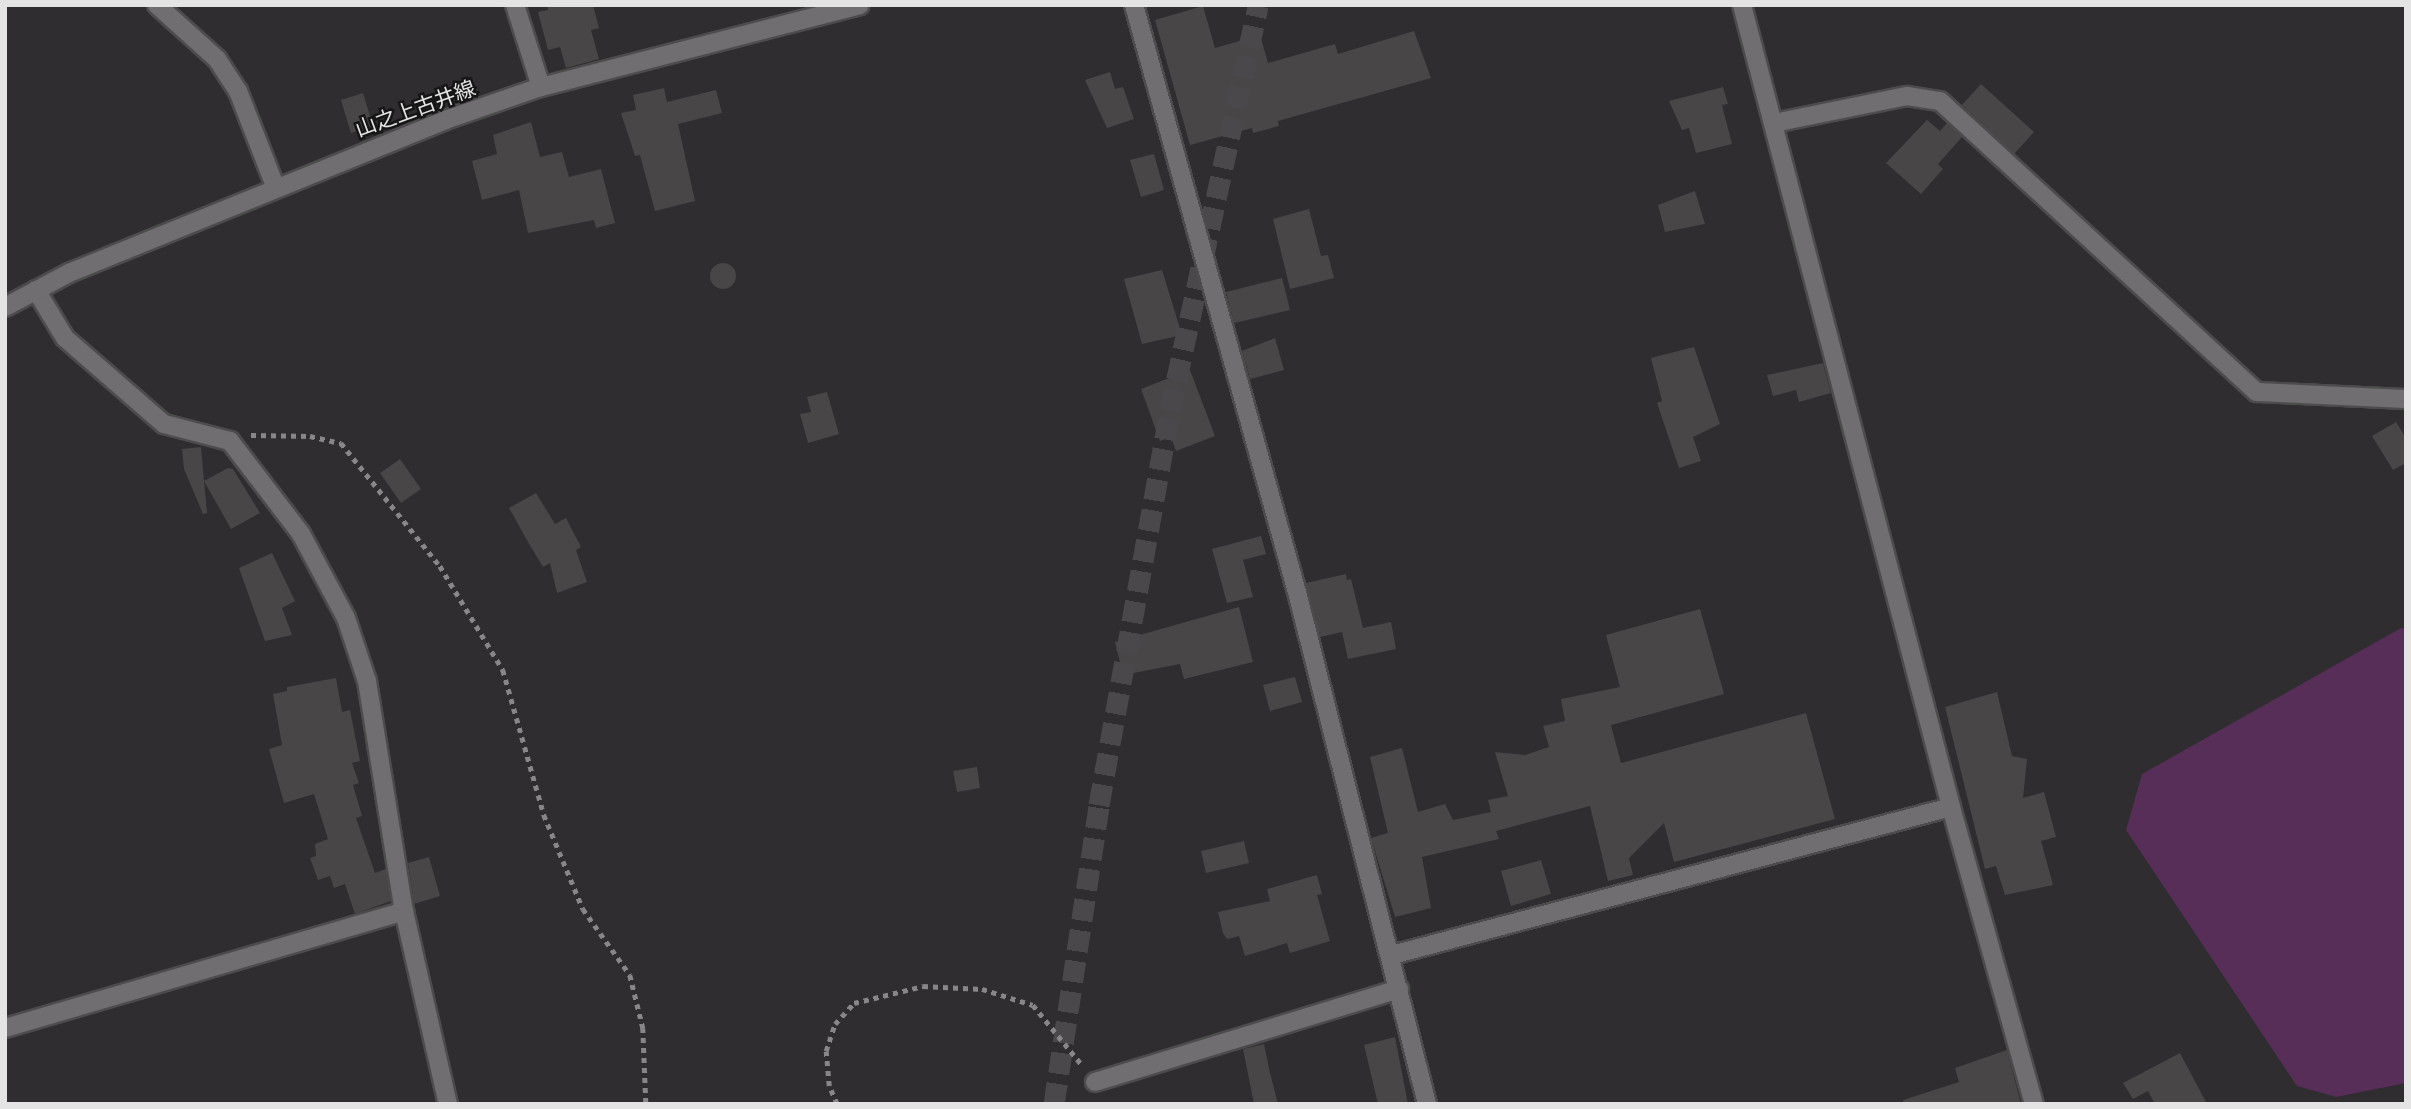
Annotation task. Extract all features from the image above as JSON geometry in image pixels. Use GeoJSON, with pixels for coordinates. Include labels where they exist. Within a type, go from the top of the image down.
{"type":"FeatureCollection","features":[{"type":"Feature","properties":{"kind":"street"},"geometry":{"type":"LineString","coordinates":[[157,5],[217,59],[231,80],[275,186]]}},
{"type":"Feature","properties":{"kind":"street"},"geometry":{"type":"LineString","coordinates":[[515,5],[541,87]]}},
{"type":"Feature","properties":{"kind":"street","name":"山之上古井線"},"geometry":{"type":"LineString","coordinates":[[5,307],[36,290],[275,186],[541,87],[860,5]]}},
{"type":"Feature","properties":{"kind":"street"},"geometry":{"type":"LineString","coordinates":[[1134,5],[1392,955],[1427,1104]]}},
{"type":"Feature","properties":{"kind":"street"},"geometry":{"type":"LineString","coordinates":[[1742,5],[1951,807],[2034,1104]]}},
{"type":"Feature","properties":{"kind":"street"},"geometry":{"type":"LineString","coordinates":[[1774,123],[1812,112],[1907,96],[1940,101],[2257,392],[2406,399]]}},
{"type":"Feature","properties":{"kind":"street"},"geometry":{"type":"LineString","coordinates":[[36,290],[65,338],[164,424],[230,441],[301,534],[346,618],[368,681],[404,911],[448,1104]]}},
{"type":"Feature","properties":{"kind":"street"},"geometry":{"type":"LineString","coordinates":[[1392,955],[1951,807]]}},
{"type":"Feature","properties":{"kind":"street"},"geometry":{"type":"LineString","coordinates":[[5,1028],[404,911]]}},
{"type":"Feature","properties":{"kind":"street"},"geometry":{"type":"LineString","coordinates":[[1095,1082],[1398,989]]}},
{"type":"Feature","properties":{"kind":"path"},"geometry":{"type":"LineString","coordinates":[[230,441],[251,435],[298,435],[341,443],[440,566],[503,670],[544,816],[583,909],[630,975],[643,1028],[646,1104]]}},
{"type":"Feature","properties":{"kind":"path"},"geometry":{"type":"LineString","coordinates":[[836,1104],[829,1086],[826,1051],[835,1024],[854,1003],[923,986],[982,989],[1033,1005],[1095,1082]]}},
{"type":"Feature","properties":{"kind":"shaded area"},"geometry":{"type":"Polygon","coordinates":[[[2401,628],[2406,629],[2406,1083],[2336,1097],[2297,1086],[2126,830],[2142,774],[2401,628]]]}},
{"type":"Feature","properties":{"kind":"building"},"geometry":{"type":"Polygon","coordinates":[[[547,5],[593,5],[599,28],[591,30],[599,59],[566,68],[560,47],[548,50],[538,12],[548,10],[547,5]]]}},
{"type":"Feature","properties":{"kind":"building"},"geometry":{"type":"Polygon","coordinates":[[[1203,6],[1215,48],[1260,35],[1268,63],[1335,44],[1338,54],[1414,31],[1431,78],[1278,121],[1279,126],[1253,133],[1252,128],[1190,145],[1155,20],[1203,6]]]}},
{"type":"Feature","properties":{"kind":"building"},"geometry":{"type":"Polygon","coordinates":[[[1110,72],[1115,89],[1123,87],[1134,119],[1107,128],[1085,80],[1110,72]]]}},
{"type":"Feature","properties":{"kind":"building"},"geometry":{"type":"Polygon","coordinates":[[[1981,84],[2034,132],[2014,154],[1962,105],[1981,84]]]}},
{"type":"Feature","properties":{"kind":"building"},"geometry":{"type":"Polygon","coordinates":[[[1723,87],[1728,104],[1722,105],[1732,144],[1696,153],[1689,128],[1682,130],[1669,101],[1723,87]]]}},
{"type":"Feature","properties":{"kind":"building"},"geometry":{"type":"Polygon","coordinates":[[[664,88],[667,102],[716,90],[722,113],[678,124],[695,201],[655,211],[640,155],[635,156],[621,113],[636,110],[633,95],[664,88]]]}},
{"type":"Feature","properties":{"kind":"building"},"geometry":{"type":"Polygon","coordinates":[[[363,93],[373,126],[351,133],[341,100],[363,93]]]}},
{"type":"Feature","properties":{"kind":"building"},"geometry":{"type":"Polygon","coordinates":[[[1927,120],[1940,131],[1947,123],[1962,137],[1938,164],[1943,169],[1921,194],[1886,163],[1927,120]]]}},
{"type":"Feature","properties":{"kind":"building"},"geometry":{"type":"Polygon","coordinates":[[[531,122],[540,157],[562,152],[569,177],[601,169],[615,223],[596,228],[594,220],[528,233],[519,190],[482,200],[472,161],[497,154],[493,135],[531,122]]]}},
{"type":"Feature","properties":{"kind":"building"},"geometry":{"type":"Polygon","coordinates":[[[1154,154],[1164,190],[1141,197],[1130,160],[1154,154]]]}},
{"type":"Feature","properties":{"kind":"building"},"geometry":{"type":"Polygon","coordinates":[[[1695,191],[1705,224],[1665,232],[1658,205],[1695,191]]]}},
{"type":"Feature","properties":{"kind":"building"},"geometry":{"type":"Polygon","coordinates":[[[1309,209],[1321,256],[1328,255],[1334,278],[1290,289],[1273,219],[1309,209]]]}},
{"type":"Feature","properties":{"kind":"building"},"geometry":{"type":"Polygon","coordinates":[[[723,263],[732,267],[736,276],[732,285],[723,289],[714,285],[710,276],[714,267],[723,263]]]}},
{"type":"Feature","properties":{"kind":"building"},"geometry":{"type":"Polygon","coordinates":[[[1162,270],[1182,335],[1142,344],[1124,279],[1162,270]]]}},
{"type":"Feature","properties":{"kind":"building"},"geometry":{"type":"Polygon","coordinates":[[[1282,278],[1290,310],[1234,323],[1226,292],[1282,278]]]}},
{"type":"Feature","properties":{"kind":"building"},"geometry":{"type":"Polygon","coordinates":[[[1275,338],[1284,370],[1250,379],[1242,351],[1275,338]]]}},
{"type":"Feature","properties":{"kind":"building"},"geometry":{"type":"Polygon","coordinates":[[[1694,347],[1720,424],[1693,437],[1701,461],[1679,468],[1657,403],[1662,401],[1651,358],[1694,347]]]}},
{"type":"Feature","properties":{"kind":"building"},"geometry":{"type":"Polygon","coordinates":[[[1823,363],[1831,393],[1799,402],[1796,390],[1773,396],[1767,375],[1823,363]]]}},
{"type":"Feature","properties":{"kind":"building"},"geometry":{"type":"Polygon","coordinates":[[[1190,370],[1215,436],[1176,451],[1171,437],[1160,441],[1141,389],[1190,370]]]}},
{"type":"Feature","properties":{"kind":"building"},"geometry":{"type":"Polygon","coordinates":[[[827,392],[839,434],[808,443],[800,414],[811,412],[807,397],[827,392]]]}},
{"type":"Feature","properties":{"kind":"building"},"geometry":{"type":"Polygon","coordinates":[[[2396,422],[2406,438],[2406,463],[2393,470],[2372,436],[2396,422]]]}},
{"type":"Feature","properties":{"kind":"building"},"geometry":{"type":"Polygon","coordinates":[[[201,447],[207,513],[203,514],[184,469],[182,449],[201,447]]]}},
{"type":"Feature","properties":{"kind":"building"},"geometry":{"type":"Polygon","coordinates":[[[400,459],[421,489],[401,503],[380,473],[400,459]]]}},
{"type":"Feature","properties":{"kind":"building"},"geometry":{"type":"Polygon","coordinates":[[[228,468],[233,469],[260,513],[231,529],[204,481],[228,468]]]}},
{"type":"Feature","properties":{"kind":"building"},"geometry":{"type":"Polygon","coordinates":[[[536,493],[555,524],[566,518],[581,547],[576,550],[587,582],[557,593],[550,563],[543,567],[509,508],[536,493]]]}},
{"type":"Feature","properties":{"kind":"building"},"geometry":{"type":"Polygon","coordinates":[[[1261,536],[1266,554],[1243,560],[1253,597],[1227,603],[1212,549],[1261,536]]]}},
{"type":"Feature","properties":{"kind":"building"},"geometry":{"type":"Polygon","coordinates":[[[272,553],[295,601],[282,608],[292,635],[265,641],[239,568],[272,553]]]}},
{"type":"Feature","properties":{"kind":"building"},"geometry":{"type":"Polygon","coordinates":[[[1346,574],[1347,580],[1351,579],[1363,628],[1391,622],[1396,649],[1348,659],[1342,632],[1320,637],[1306,583],[1346,574]]]}},
{"type":"Feature","properties":{"kind":"building"},"geometry":{"type":"Polygon","coordinates":[[[1239,607],[1253,662],[1184,679],[1180,664],[1123,675],[1115,642],[1239,607]]]}},
{"type":"Feature","properties":{"kind":"building"},"geometry":{"type":"Polygon","coordinates":[[[1700,609],[1724,694],[1611,725],[1621,763],[1806,713],[1835,819],[1674,862],[1664,823],[1629,858],[1633,875],[1608,881],[1590,806],[1496,831],[1499,839],[1422,857],[1431,908],[1395,917],[1371,838],[1388,833],[1370,757],[1402,748],[1418,812],[1445,804],[1453,820],[1491,812],[1488,800],[1508,796],[1495,752],[1525,755],[1549,747],[1543,726],[1565,721],[1561,699],[1620,687],[1606,635],[1700,609]]]}},
{"type":"Feature","properties":{"kind":"building"},"geometry":{"type":"Polygon","coordinates":[[[1295,677],[1302,702],[1270,711],[1263,685],[1295,677]]]}},
{"type":"Feature","properties":{"kind":"building"},"geometry":{"type":"Polygon","coordinates":[[[336,678],[342,712],[350,710],[360,761],[352,763],[359,783],[353,785],[362,816],[356,818],[375,873],[386,869],[391,901],[355,914],[345,884],[334,888],[330,876],[318,880],[310,858],[316,856],[315,844],[328,839],[314,794],[284,803],[269,749],[282,745],[273,694],[287,691],[287,687],[336,678]]]}},
{"type":"Feature","properties":{"kind":"building"},"geometry":{"type":"Polygon","coordinates":[[[1997,692],[2012,756],[2027,759],[2023,798],[2044,792],[2056,837],[2041,841],[2053,885],[2005,895],[1996,866],[1985,869],[1945,707],[1997,692]]]}},
{"type":"Feature","properties":{"kind":"building"},"geometry":{"type":"Polygon","coordinates":[[[977,767],[980,788],[957,792],[953,771],[977,767]]]}},
{"type":"Feature","properties":{"kind":"building"},"geometry":{"type":"Polygon","coordinates":[[[1244,841],[1249,863],[1206,873],[1201,851],[1244,841]]]}},
{"type":"Feature","properties":{"kind":"building"},"geometry":{"type":"Polygon","coordinates":[[[429,857],[440,896],[414,904],[408,863],[429,857]]]}},
{"type":"Feature","properties":{"kind":"building"},"geometry":{"type":"Polygon","coordinates":[[[1541,860],[1551,894],[1511,906],[1501,871],[1541,860]]]}},
{"type":"Feature","properties":{"kind":"building"},"geometry":{"type":"Polygon","coordinates":[[[1317,875],[1322,894],[1317,895],[1330,941],[1290,953],[1287,943],[1245,956],[1239,936],[1227,939],[1223,933],[1218,912],[1270,901],[1267,889],[1317,875]]]}},
{"type":"Feature","properties":{"kind":"building"},"geometry":{"type":"Polygon","coordinates":[[[1395,1037],[1408,1104],[1378,1104],[1364,1045],[1395,1037]]]}},
{"type":"Feature","properties":{"kind":"building"},"geometry":{"type":"Polygon","coordinates":[[[1264,1044],[1278,1104],[1254,1104],[1243,1049],[1264,1044]]]}},
{"type":"Feature","properties":{"kind":"building"},"geometry":{"type":"Polygon","coordinates":[[[2007,1050],[2021,1104],[1904,1104],[1903,1100],[1959,1082],[1955,1068],[2007,1050]]]}},
{"type":"Feature","properties":{"kind":"building"},"geometry":{"type":"Polygon","coordinates":[[[2180,1053],[2207,1104],[2155,1104],[2148,1091],[2133,1099],[2123,1083],[2180,1053]]]}},
{"type":"Feature","properties":{"kind":"tunnel"},"geometry":{"type":"LineString","coordinates":[[1054,1104],[1099,805],[1170,410],[1258,5]]}}]}
